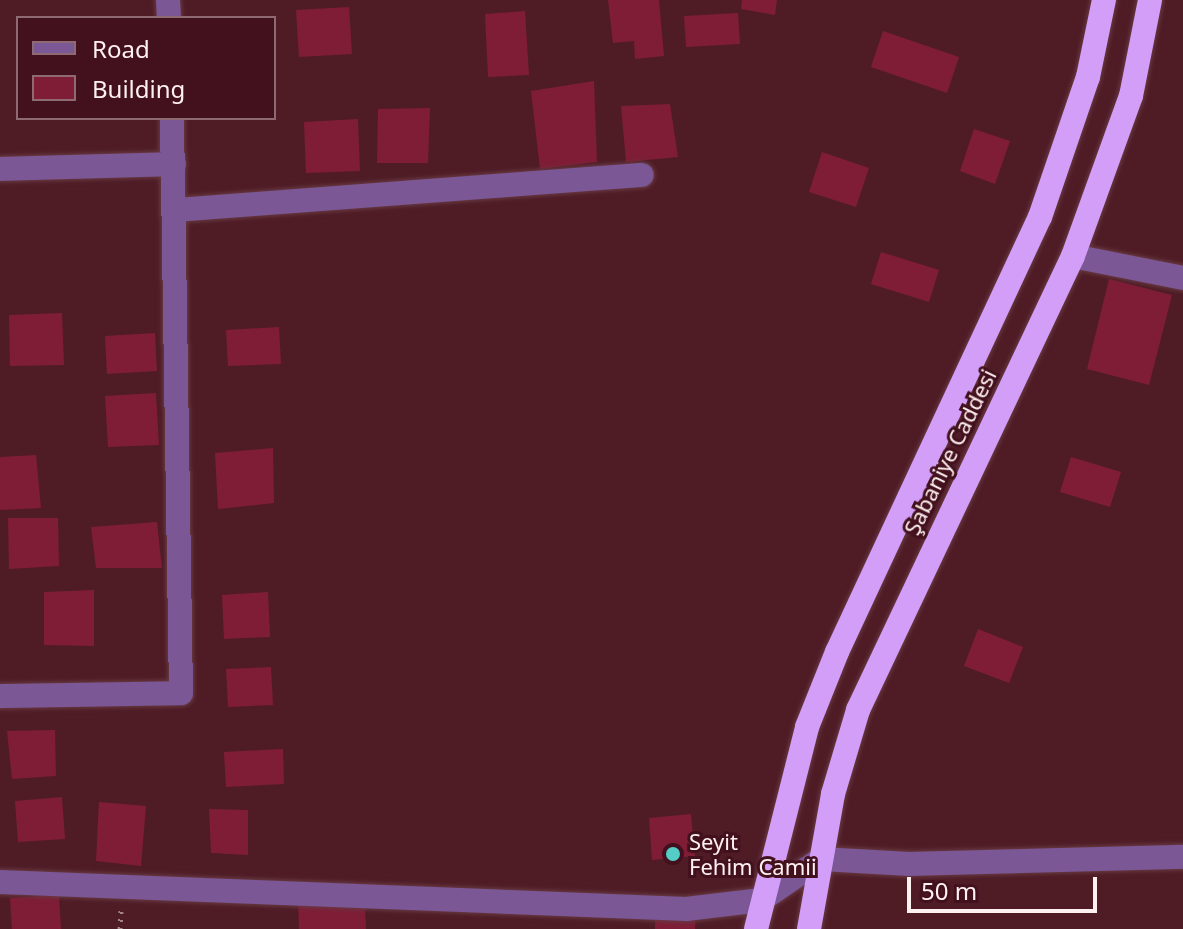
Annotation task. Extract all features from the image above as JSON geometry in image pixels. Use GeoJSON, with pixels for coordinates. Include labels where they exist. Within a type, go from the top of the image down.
{"type":"FeatureCollection","features":[{"type":"Feature","properties":{"kind":"highway"},"geometry":{"type":"LineString","coordinates":[[756,929],[807,727],[837,652],[1040,217],[1084,91],[1104,0]]}},
{"type":"Feature","properties":{"kind":"highway","name":"Şabaniye Caddesi"},"geometry":{"type":"LineString","coordinates":[[809,929],[833,794],[858,710],[1073,256],[1131,96],[1150,0]]}},
{"type":"Feature","properties":{"kind":"street"},"geometry":{"type":"LineString","coordinates":[[0,696],[181,693],[176,210],[172,120]]}},
{"type":"Feature","properties":{"kind":"street"},"geometry":{"type":"LineString","coordinates":[[0,169],[174,164]]}},
{"type":"Feature","properties":{"kind":"street"},"geometry":{"type":"LineString","coordinates":[[176,210],[642,175]]}},
{"type":"Feature","properties":{"kind":"street"},"geometry":{"type":"LineString","coordinates":[[1073,256],[1183,278]]}},
{"type":"Feature","properties":{"kind":"street"},"geometry":{"type":"LineString","coordinates":[[0,882],[686,909],[761,900],[821,859],[910,864],[1183,857]]}},
{"type":"Feature","properties":{"kind":"building"},"geometry":{"type":"Polygon","coordinates":[[[608,0],[659,0],[664,56],[635,59],[634,41],[613,43],[608,0]]]}},
{"type":"Feature","properties":{"kind":"building"},"geometry":{"type":"Polygon","coordinates":[[[742,0],[777,0],[775,15],[741,9],[742,0]]]}},
{"type":"Feature","properties":{"kind":"building"},"geometry":{"type":"Polygon","coordinates":[[[349,7],[352,54],[299,57],[296,10],[349,7]]]}},
{"type":"Feature","properties":{"kind":"building"},"geometry":{"type":"Polygon","coordinates":[[[525,11],[529,75],[488,77],[485,14],[525,11]]]}},
{"type":"Feature","properties":{"kind":"building"},"geometry":{"type":"Polygon","coordinates":[[[738,13],[740,44],[686,47],[684,16],[738,13]]]}},
{"type":"Feature","properties":{"kind":"building"},"geometry":{"type":"Polygon","coordinates":[[[883,31],[959,57],[947,93],[871,67],[883,31]]]}},
{"type":"Feature","properties":{"kind":"building"},"geometry":{"type":"Polygon","coordinates":[[[594,81],[597,162],[540,169],[531,91],[594,81]]]}},
{"type":"Feature","properties":{"kind":"building"},"geometry":{"type":"Polygon","coordinates":[[[670,104],[678,157],[626,162],[621,106],[670,104]]]}},
{"type":"Feature","properties":{"kind":"building"},"geometry":{"type":"Polygon","coordinates":[[[430,108],[428,163],[377,163],[378,109],[430,108]]]}},
{"type":"Feature","properties":{"kind":"building"},"geometry":{"type":"Polygon","coordinates":[[[358,119],[360,171],[306,173],[304,122],[358,119]]]}},
{"type":"Feature","properties":{"kind":"building"},"geometry":{"type":"Polygon","coordinates":[[[974,129],[1010,141],[995,184],[960,171],[974,129]]]}},
{"type":"Feature","properties":{"kind":"building"},"geometry":{"type":"Polygon","coordinates":[[[822,152],[869,168],[856,207],[809,192],[822,152]]]}},
{"type":"Feature","properties":{"kind":"building"},"geometry":{"type":"Polygon","coordinates":[[[881,252],[939,270],[929,302],[871,284],[881,252]]]}},
{"type":"Feature","properties":{"kind":"building"},"geometry":{"type":"Polygon","coordinates":[[[1109,279],[1172,295],[1149,385],[1087,369],[1109,279]]]}},
{"type":"Feature","properties":{"kind":"building"},"geometry":{"type":"Polygon","coordinates":[[[62,313],[64,365],[10,366],[9,315],[62,313]]]}},
{"type":"Feature","properties":{"kind":"building"},"geometry":{"type":"Polygon","coordinates":[[[279,327],[281,364],[228,366],[226,330],[279,327]]]}},
{"type":"Feature","properties":{"kind":"building"},"geometry":{"type":"Polygon","coordinates":[[[155,333],[157,371],[107,374],[105,336],[155,333]]]}},
{"type":"Feature","properties":{"kind":"building"},"geometry":{"type":"Polygon","coordinates":[[[156,393],[159,445],[108,447],[105,396],[156,393]]]}},
{"type":"Feature","properties":{"kind":"building"},"geometry":{"type":"Polygon","coordinates":[[[273,448],[274,503],[218,509],[215,453],[273,448]]]}},
{"type":"Feature","properties":{"kind":"building"},"geometry":{"type":"Polygon","coordinates":[[[36,455],[41,508],[0,510],[0,457],[36,455]]]}},
{"type":"Feature","properties":{"kind":"building"},"geometry":{"type":"Polygon","coordinates":[[[1071,457],[1121,472],[1110,507],[1060,492],[1071,457]]]}},
{"type":"Feature","properties":{"kind":"building"},"geometry":{"type":"Polygon","coordinates":[[[8,518],[58,518],[59,566],[9,569],[8,518]]]}},
{"type":"Feature","properties":{"kind":"building"},"geometry":{"type":"Polygon","coordinates":[[[157,522],[162,568],[96,568],[91,527],[157,522]]]}},
{"type":"Feature","properties":{"kind":"building"},"geometry":{"type":"Polygon","coordinates":[[[94,590],[94,646],[44,645],[44,592],[94,590]]]}},
{"type":"Feature","properties":{"kind":"building"},"geometry":{"type":"Polygon","coordinates":[[[268,592],[270,637],[224,639],[222,595],[268,592]]]}},
{"type":"Feature","properties":{"kind":"building"},"geometry":{"type":"Polygon","coordinates":[[[978,629],[1023,647],[1009,683],[964,666],[978,629]]]}},
{"type":"Feature","properties":{"kind":"building"},"geometry":{"type":"Polygon","coordinates":[[[271,667],[273,705],[228,707],[226,669],[271,667]]]}},
{"type":"Feature","properties":{"kind":"building"},"geometry":{"type":"Polygon","coordinates":[[[55,730],[56,776],[12,779],[7,731],[55,730]]]}},
{"type":"Feature","properties":{"kind":"building"},"geometry":{"type":"Polygon","coordinates":[[[283,749],[284,784],[226,787],[224,752],[283,749]]]}},
{"type":"Feature","properties":{"kind":"building"},"geometry":{"type":"Polygon","coordinates":[[[62,797],[65,839],[18,842],[15,801],[62,797]]]}},
{"type":"Feature","properties":{"kind":"building"},"geometry":{"type":"Polygon","coordinates":[[[99,802],[146,806],[141,866],[96,861],[99,802]]]}},
{"type":"Feature","properties":{"kind":"building"},"geometry":{"type":"Polygon","coordinates":[[[209,809],[248,810],[248,855],[211,853],[209,809]]]}},
{"type":"Feature","properties":{"kind":"building"},"geometry":{"type":"Polygon","coordinates":[[[691,814],[695,856],[652,860],[649,818],[691,814]]]}},
{"type":"Feature","properties":{"kind":"building"},"geometry":{"type":"Polygon","coordinates":[[[59,895],[61,929],[12,929],[10,898],[59,895]]]}},
{"type":"Feature","properties":{"kind":"building"},"geometry":{"type":"Polygon","coordinates":[[[298,900],[365,904],[366,929],[299,929],[298,900]]]}},
{"type":"Feature","properties":{"kind":"building"},"geometry":{"type":"Polygon","coordinates":[[[655,911],[696,913],[695,929],[655,929],[655,911]]]}},
{"type":"Feature","properties":{"kind":"place","name":"Seyit Fehim Camii"},"geometry":{"type":"Point","coordinates":[673,854]}}]}
